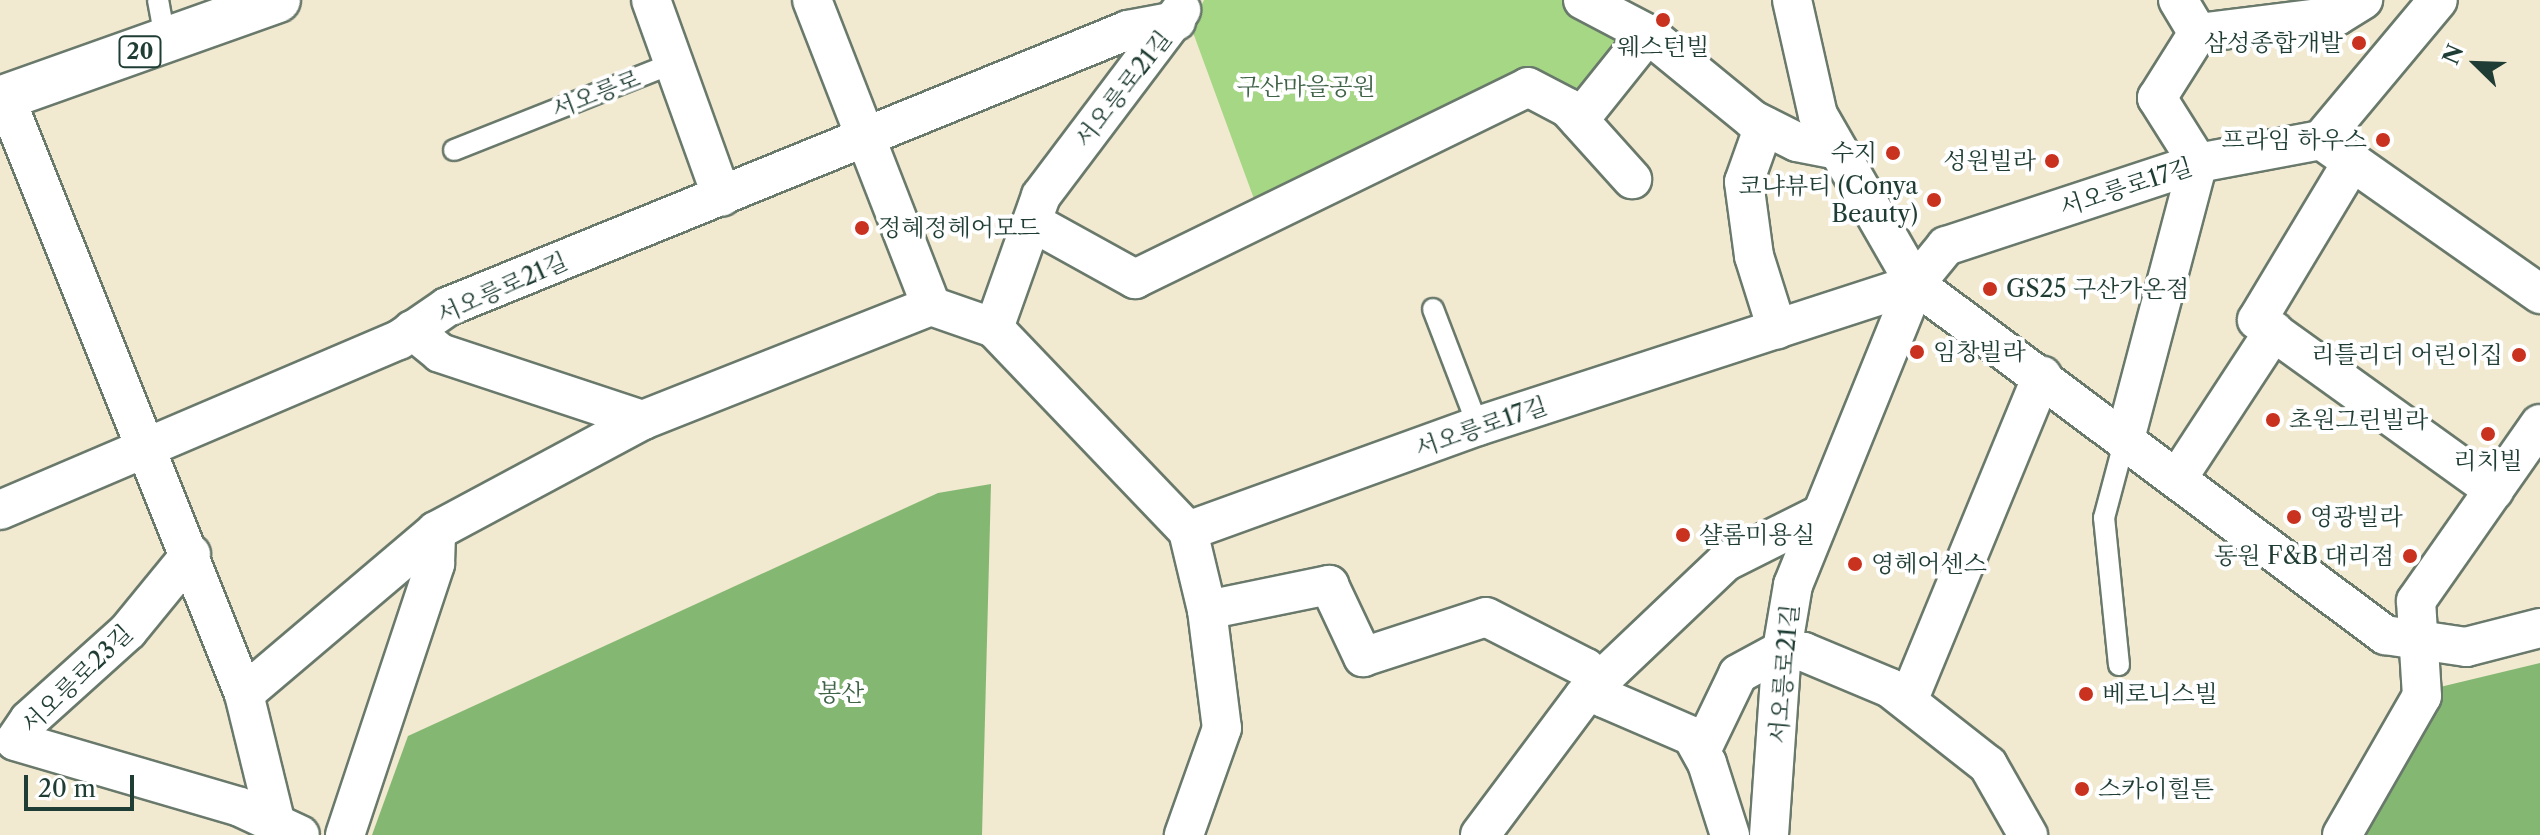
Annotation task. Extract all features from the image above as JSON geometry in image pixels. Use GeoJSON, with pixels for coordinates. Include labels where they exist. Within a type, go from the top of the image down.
{"type":"FeatureCollection","features":[{"type":"Feature","properties":{"kind":"main road","name":"20"},"geometry":{"type":"LineString","coordinates":[[2,98],[166,43],[278,0]]}},
{"type":"Feature","properties":{"kind":"street"},"geometry":{"type":"LineString","coordinates":[[651,0],[722,197]]}},
{"type":"Feature","properties":{"kind":"street"},"geometry":{"type":"LineString","coordinates":[[812,0],[931,306]]}},
{"type":"Feature","properties":{"kind":"street"},"geometry":{"type":"LineString","coordinates":[[1583,0],[1648,34],[1764,126],[1797,142],[1834,149]]}},
{"type":"Feature","properties":{"kind":"street"},"geometry":{"type":"LineString","coordinates":[[1792,0],[1818,115],[1834,149],[1915,284],[2385,635],[2466,647],[2540,628]]}},
{"type":"Feature","properties":{"kind":"street"},"geometry":{"type":"LineString","coordinates":[[2178,0],[2198,33]]}},
{"type":"Feature","properties":{"kind":"street"},"geometry":{"type":"LineString","coordinates":[[2198,33],[2337,16],[2363,0]]}},
{"type":"Feature","properties":{"kind":"street"},"geometry":{"type":"LineString","coordinates":[[2438,0],[2321,140],[2540,294]]}},
{"type":"Feature","properties":{"kind":"street","name":"서오릉로21길"},"geometry":{"type":"LineString","coordinates":[[0,510],[95,473],[144,446],[412,330],[447,307],[1181,11]]}},
{"type":"Feature","properties":{"kind":"street","name":"서오릉로21길"},"geometry":{"type":"LineString","coordinates":[[994,328],[1041,196],[1181,11]]}},
{"type":"Feature","properties":{"kind":"street"},"geometry":{"type":"LineString","coordinates":[[2125,439],[2198,163],[2157,98],[2198,33]]}},
{"type":"Feature","properties":{"kind":"street"},"geometry":{"type":"LineString","coordinates":[[1579,120],[1648,34]]}},
{"type":"Feature","properties":{"kind":"street"},"geometry":{"type":"LineString","coordinates":[[1032,222],[1135,279],[1528,87],[1568,108],[1632,179]]}},
{"type":"Feature","properties":{"kind":"street","name":"서오릉로23길"},"geometry":{"type":"LineString","coordinates":[[2,98],[191,554],[244,694],[288,829]]}},
{"type":"Feature","properties":{"kind":"street"},"geometry":{"type":"LineString","coordinates":[[1764,126],[1744,182],[1754,256],[1777,329]]}},
{"type":"Feature","properties":{"kind":"street","name":"서오릉로17길"},"geometry":{"type":"LineString","coordinates":[[1817,516],[1915,284],[1946,246],[2198,163],[2321,140]]}},
{"type":"Feature","properties":{"kind":"street"},"geometry":{"type":"LineString","coordinates":[[2352,162],[2257,320],[2494,490]]}},
{"type":"Feature","properties":{"kind":"street","name":"서오릉로17길"},"geometry":{"type":"LineString","coordinates":[[1188,531],[1478,426],[1915,284]]}},
{"type":"Feature","properties":{"kind":"street"},"geometry":{"type":"LineString","coordinates":[[244,694],[436,531],[643,420],[931,306],[994,328],[1188,531],[1207,610],[1222,728],[1184,835]]}},
{"type":"Feature","properties":{"kind":"street"},"geometry":{"type":"LineString","coordinates":[[412,330],[440,353],[643,420]]}},
{"type":"Feature","properties":{"kind":"street"},"geometry":{"type":"LineString","coordinates":[[2177,479],[2274,331]]}},
{"type":"Feature","properties":{"kind":"street"},"geometry":{"type":"LineString","coordinates":[[1908,701],[2042,376]]}},
{"type":"Feature","properties":{"kind":"street"},"geometry":{"type":"LineString","coordinates":[[2342,835],[2422,696],[2421,640],[2416,601],[2540,424]]}},
{"type":"Feature","properties":{"kind":"street"},"geometry":{"type":"LineString","coordinates":[[1480,835],[1597,684],[1725,562],[1817,516]]}},
{"type":"Feature","properties":{"kind":"street","name":"서오릉로21길"},"geometry":{"type":"LineString","coordinates":[[1769,835],[1782,650],[1793,585],[1817,516]]}},
{"type":"Feature","properties":{"kind":"street"},"geometry":{"type":"LineString","coordinates":[[345,835],[435,564],[436,531]]}},
{"type":"Feature","properties":{"kind":"street","name":"서오릉로23길"},"geometry":{"type":"LineString","coordinates":[[191,554],[128,631],[29,720],[15,741],[240,807],[288,829]]}},
{"type":"Feature","properties":{"kind":"street"},"geometry":{"type":"LineString","coordinates":[[1207,610],[1329,585],[1363,657],[1486,617],[1586,668],[1604,698],[1692,736],[1701,751],[1730,835]]}},
{"type":"Feature","properties":{"kind":"street"},"geometry":{"type":"LineString","coordinates":[[1701,751],[1738,674],[1782,650],[1804,652],[1890,688],[1988,765],[2028,835]]}},
{"type":"Feature","properties":{"kind":"lane"},"geometry":{"type":"LineString","coordinates":[[158,0],[166,43]]}},
{"type":"Feature","properties":{"kind":"lane","name":"서오릉로"},"geometry":{"type":"LineString","coordinates":[[454,150],[674,63]]}},
{"type":"Feature","properties":{"kind":"lane"},"geometry":{"type":"LineString","coordinates":[[1433,309],[1478,426]]}},
{"type":"Feature","properties":{"kind":"lane"},"geometry":{"type":"LineString","coordinates":[[2119,665],[2104,518],[2125,439]]}},
{"type":"Feature","properties":{"kind":"green space","name":"구산마을공원"},"geometry":{"type":"Polygon","coordinates":[[[1204,0],[1578,0],[1627,39],[1576,106],[1565,93],[1257,207],[1191,27],[1204,0]]]}},
{"type":"Feature","properties":{"kind":"green space","name":"봉산"},"geometry":{"type":"Polygon","coordinates":[[[991,484],[982,835],[372,835],[408,736],[938,493],[991,484]]]}},
{"type":"Feature","properties":{"kind":"green space"},"geometry":{"type":"Polygon","coordinates":[[[2540,663],[2540,835],[2355,835],[2440,687],[2540,663]]]}},
{"type":"Feature","properties":{"kind":"place","name":"웨스턴빌"},"geometry":{"type":"Point","coordinates":[1663,20]}},
{"type":"Feature","properties":{"kind":"place","name":"삼성종합개발"},"geometry":{"type":"Point","coordinates":[2359,43]}},
{"type":"Feature","properties":{"kind":"place","name":"프라임 하우스"},"geometry":{"type":"Point","coordinates":[2383,140]}},
{"type":"Feature","properties":{"kind":"place","name":"수지"},"geometry":{"type":"Point","coordinates":[1893,153]}},
{"type":"Feature","properties":{"kind":"place","name":"성원빌라"},"geometry":{"type":"Point","coordinates":[2052,161]}},
{"type":"Feature","properties":{"kind":"place","name":"코냐뷰티 (Conya Beauty)"},"geometry":{"type":"Point","coordinates":[1934,200]}},
{"type":"Feature","properties":{"kind":"place","name":"정혜정헤어모드"},"geometry":{"type":"Point","coordinates":[862,228]}},
{"type":"Feature","properties":{"kind":"place","name":"GS25 구산가온점"},"geometry":{"type":"Point","coordinates":[1990,289]}},
{"type":"Feature","properties":{"kind":"place","name":"임창빌라"},"geometry":{"type":"Point","coordinates":[1917,352]}},
{"type":"Feature","properties":{"kind":"place","name":"리틀리더 어린이집"},"geometry":{"type":"Point","coordinates":[2519,355]}},
{"type":"Feature","properties":{"kind":"place","name":"초원그린빌라"},"geometry":{"type":"Point","coordinates":[2273,420]}},
{"type":"Feature","properties":{"kind":"place","name":"리치빌"},"geometry":{"type":"Point","coordinates":[2488,434]}},
{"type":"Feature","properties":{"kind":"place","name":"영광빌라"},"geometry":{"type":"Point","coordinates":[2294,517]}},
{"type":"Feature","properties":{"kind":"place","name":"샬롬미용실"},"geometry":{"type":"Point","coordinates":[1683,535]}},
{"type":"Feature","properties":{"kind":"place","name":"동원 F&B 대리점"},"geometry":{"type":"Point","coordinates":[2410,556]}},
{"type":"Feature","properties":{"kind":"place","name":"영헤어센스"},"geometry":{"type":"Point","coordinates":[1855,564]}},
{"type":"Feature","properties":{"kind":"place","name":"베로니스빌"},"geometry":{"type":"Point","coordinates":[2086,694]}},
{"type":"Feature","properties":{"kind":"place","name":"스카이힐튼"},"geometry":{"type":"Point","coordinates":[2082,789]}}]}
